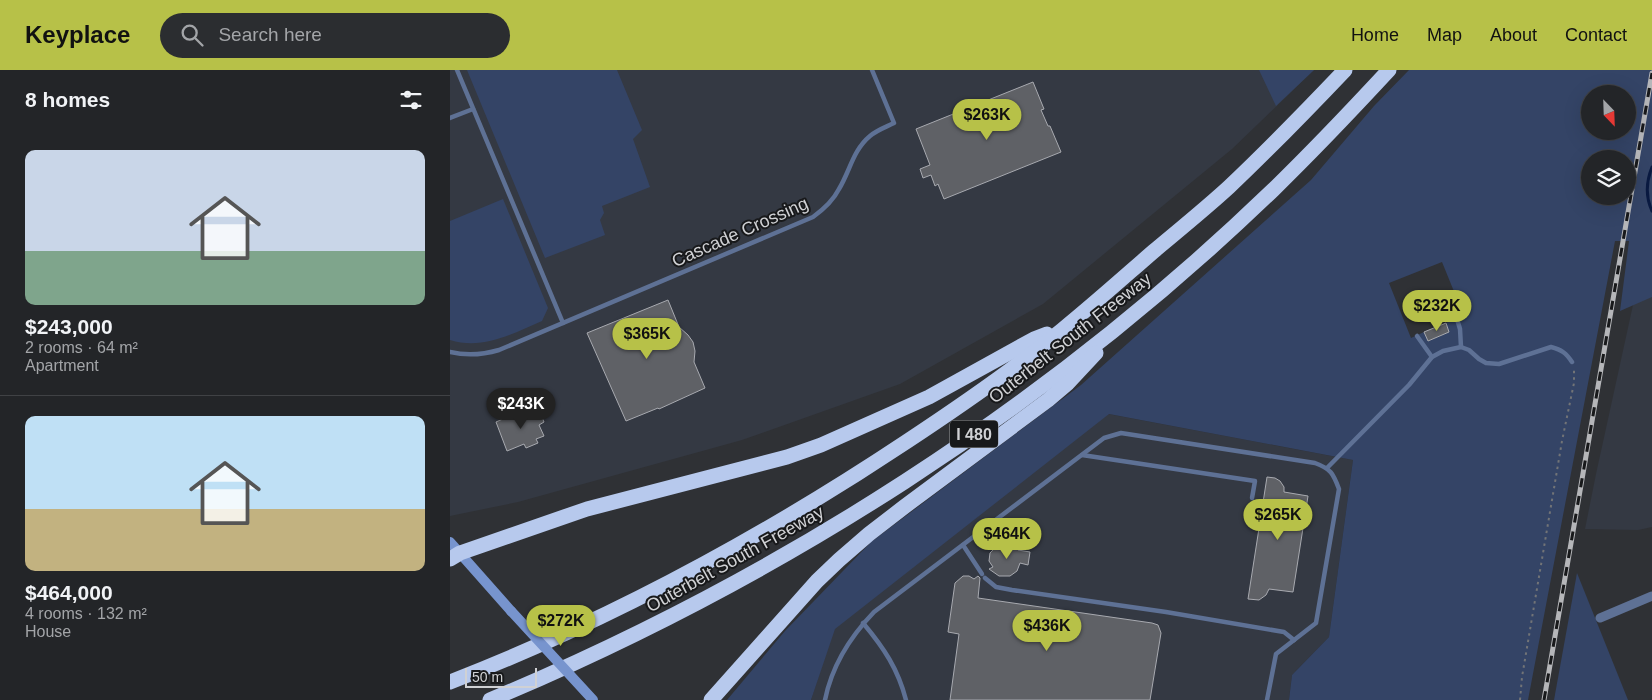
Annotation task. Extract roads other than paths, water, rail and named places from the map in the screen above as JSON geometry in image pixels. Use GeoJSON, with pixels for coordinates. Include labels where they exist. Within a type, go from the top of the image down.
{"type":"FeatureCollection","features":[{"type":"Feature","properties":{"kind":"highway","name":"Outerbelt South Freeway"},"geometry":{"type":"LineString","coordinates":[[450,682],[544,642],[674,579],[765,530],[826,494],[927,428],[978,393],[1061,331],[1226,189],[1286,132],[1345,70]]}},
{"type":"Feature","properties":{"kind":"highway","name":"Outerbelt South Freeway"},"geometry":{"type":"LineString","coordinates":[[490,700],[582,660],[736,582],[844,520],[904,482],[1015,406],[1121,324],[1204,253],[1272,191],[1389,70]]}},
{"type":"Feature","properties":{"kind":"highway"},"geometry":{"type":"LineString","coordinates":[[711,700],[806,593],[839,560],[904,507],[1048,400],[1082,370],[1121,324]]}},
{"type":"Feature","properties":{"kind":"highway"},"geometry":{"type":"LineString","coordinates":[[453,551],[587,509],[787,456],[821,445],[929,397],[1034,339],[1061,331]]}},
{"type":"Feature","properties":{"kind":"main road"},"geometry":{"type":"LineString","coordinates":[[453,551],[592,700]]}},
{"type":"Feature","properties":{"kind":"street"},"geometry":{"type":"LineString","coordinates":[[1600,618],[1652,596]]}},
{"type":"Feature","properties":{"kind":"lane"},"geometry":{"type":"LineString","coordinates":[[457,70],[563,323]]}},
{"type":"Feature","properties":{"kind":"lane","name":"Cascade Crossing"},"geometry":{"type":"LineString","coordinates":[[450,352],[462,355],[487,354],[813,217],[823,211],[840,188],[853,157],[861,146],[870,136],[894,123],[872,70]]}},
{"type":"Feature","properties":{"kind":"lane"},"geometry":{"type":"LineString","coordinates":[[450,118],[473,109]]}},
{"type":"Feature","properties":{"kind":"lane"},"geometry":{"type":"LineString","coordinates":[[1456,319],[1460,329],[1461,347]]}},
{"type":"Feature","properties":{"kind":"lane"},"geometry":{"type":"LineString","coordinates":[[1417,336],[1432,357]]}},
{"type":"Feature","properties":{"kind":"lane"},"geometry":{"type":"LineString","coordinates":[[1328,468],[1409,385],[1432,357],[1443,351],[1461,347],[1469,350],[1486,363],[1499,364],[1551,347],[1566,353],[1572,362]]}},
{"type":"Feature","properties":{"kind":"lane"},"geometry":{"type":"LineString","coordinates":[[825,700],[840,655],[874,612],[1104,438],[1121,433],[1315,463],[1328,468],[1335,478],[1339,489],[1316,623],[1276,654],[1267,700]]}},
{"type":"Feature","properties":{"kind":"lane"},"geometry":{"type":"LineString","coordinates":[[1082,455],[1255,481],[1252,498]]}},
{"type":"Feature","properties":{"kind":"lane"},"geometry":{"type":"LineString","coordinates":[[962,545],[984,576],[996,587],[1166,612],[1284,632],[1294,640]]}},
{"type":"Feature","properties":{"kind":"lane"},"geometry":{"type":"LineString","coordinates":[[863,624],[881,644],[896,669],[906,700]]}},
{"type":"Feature","properties":{"kind":"waterway"},"geometry":{"type":"LineString","coordinates":[[1652,167],[1647,189],[1652,211]]}},
{"type":"Feature","properties":{"kind":"railway"},"geometry":{"type":"LineString","coordinates":[[1544,700],[1652,73]]}}]}
